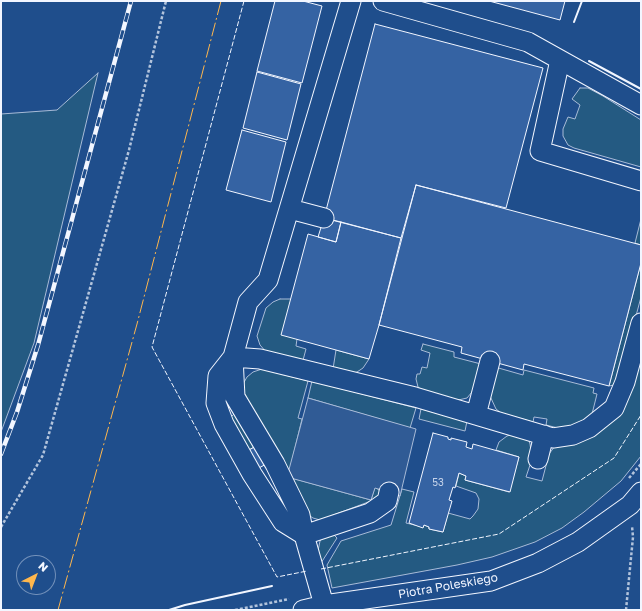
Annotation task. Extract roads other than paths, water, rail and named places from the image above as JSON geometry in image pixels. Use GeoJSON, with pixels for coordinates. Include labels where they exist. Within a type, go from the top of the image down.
{"type":"FeatureCollection","features":[{"type":"Feature","properties":{"kind":"street"},"geometry":{"type":"LineString","coordinates":[[323,599],[304,535],[300,515],[274,464],[235,397],[233,357],[248,302],[268,280],[352,1]]}},
{"type":"Feature","properties":{"kind":"street"},"geometry":{"type":"LineString","coordinates":[[383,1],[528,42],[641,105]]}},
{"type":"Feature","properties":{"kind":"street"},"geometry":{"type":"LineString","coordinates":[[560,60],[540,151],[641,181]]}},
{"type":"Feature","properties":{"kind":"street"},"geometry":{"type":"LineString","coordinates":[[290,209],[324,218]]}},
{"type":"Feature","properties":{"kind":"street"},"geometry":{"type":"LineString","coordinates":[[233,357],[260,359],[415,397],[553,438],[572,435],[589,428],[614,408],[625,382],[641,323]]}},
{"type":"Feature","properties":{"kind":"street"},"geometry":{"type":"LineString","coordinates":[[233,357],[218,376],[216,403],[224,424],[252,474],[283,522],[304,535]]}},
{"type":"Feature","properties":{"kind":"street"},"geometry":{"type":"LineString","coordinates":[[476,415],[490,361]]}},
{"type":"Feature","properties":{"kind":"street"},"geometry":{"type":"LineString","coordinates":[[538,459],[544,435]]}},
{"type":"Feature","properties":{"kind":"street"},"geometry":{"type":"LineString","coordinates":[[304,535],[370,513],[387,501],[389,492]]}},
{"type":"Feature","properties":{"kind":"street","name":"Piotra Poleskiego"},"geometry":{"type":"LineString","coordinates":[[303,610],[323,599],[491,581],[538,564],[578,542],[633,492]]}},
{"type":"Feature","properties":{"kind":"railway"},"geometry":{"type":"LineString","coordinates":[[1,454],[17,412],[38,345],[131,1]]}}]}
